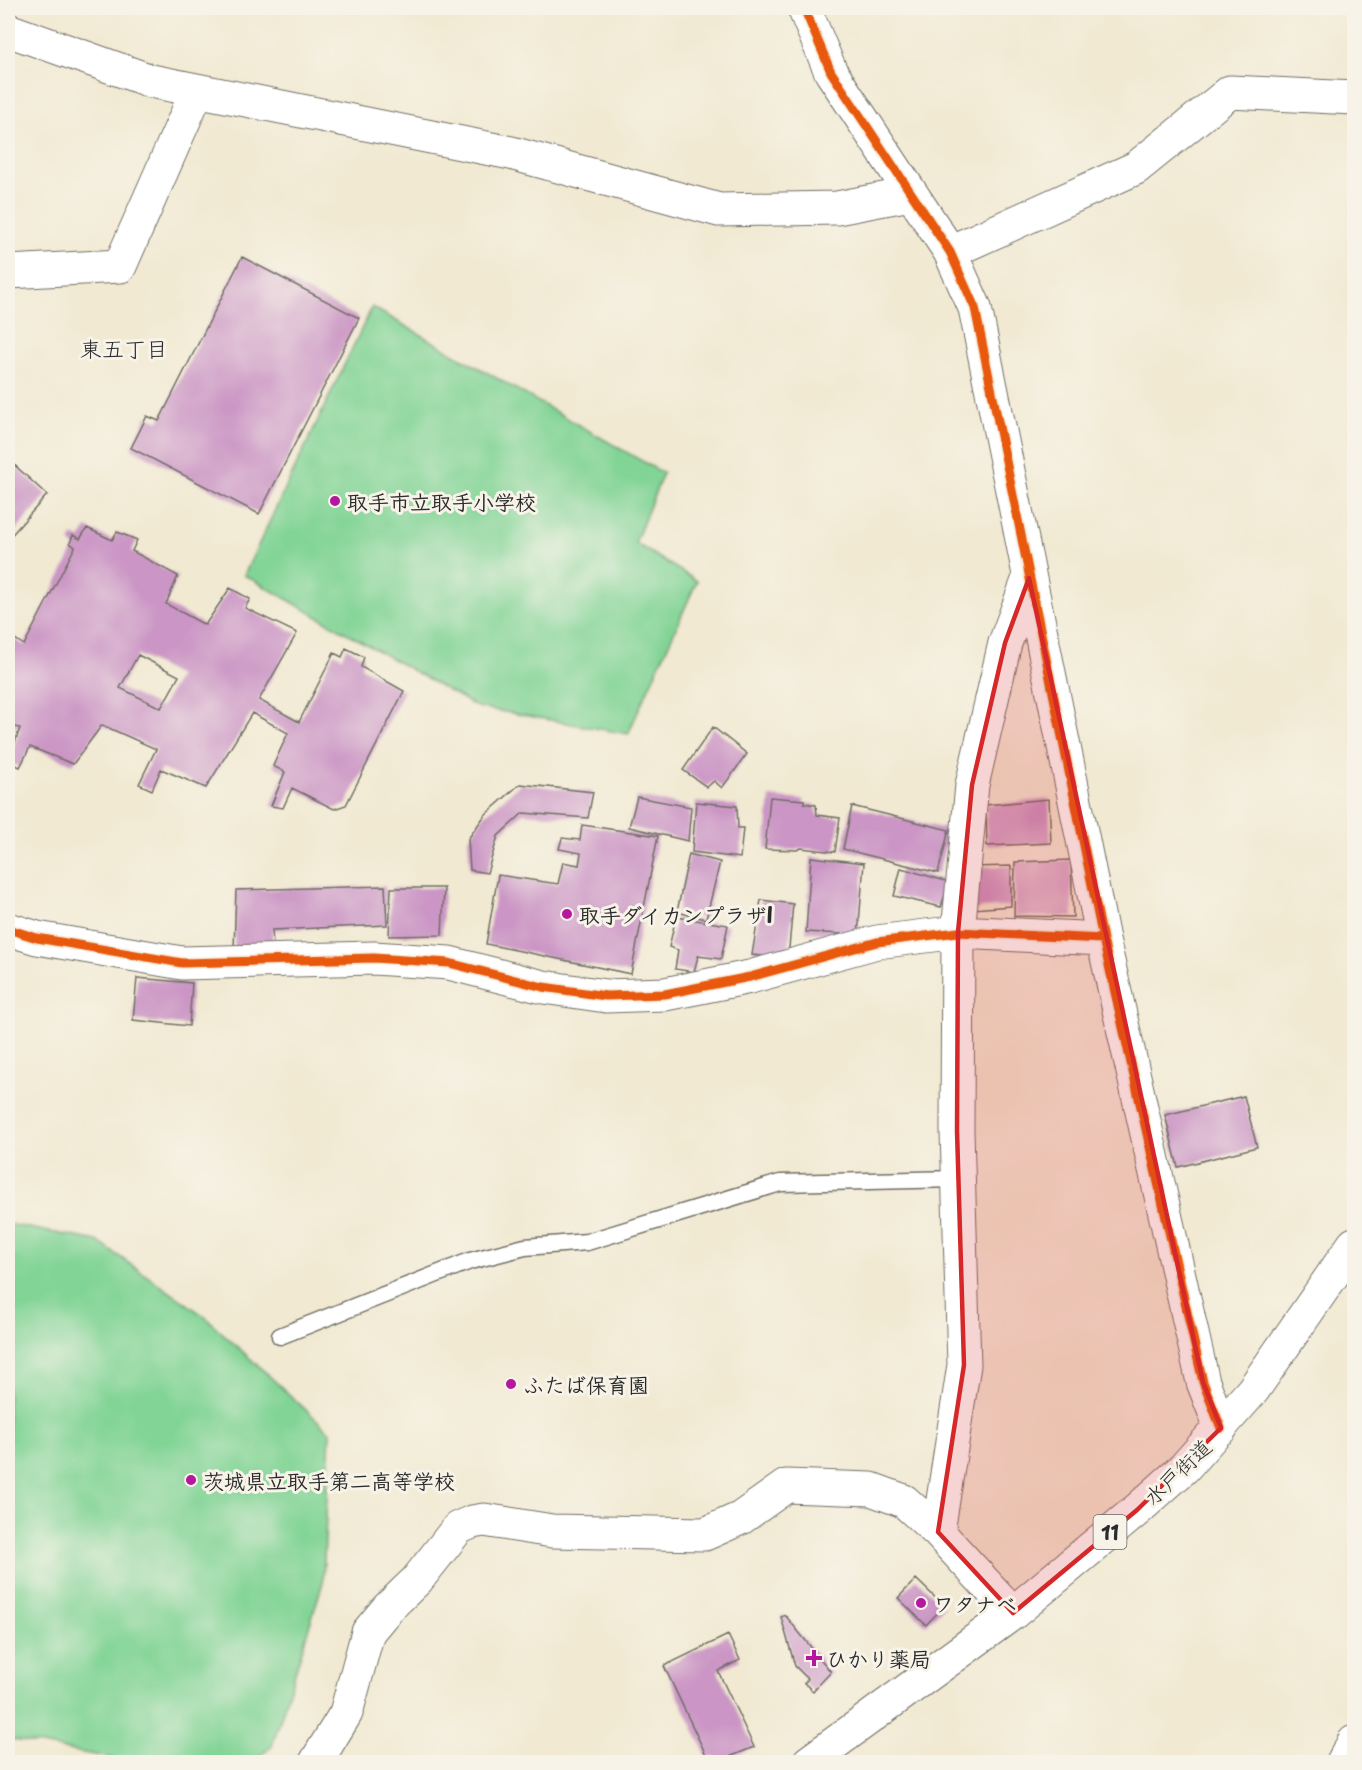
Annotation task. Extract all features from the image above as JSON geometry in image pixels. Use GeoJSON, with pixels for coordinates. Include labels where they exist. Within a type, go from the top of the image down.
{"type":"FeatureCollection","features":[{"type":"Feature","properties":{"kind":"street"},"geometry":{"type":"LineString","coordinates":[[804,8],[831,72],[950,252],[975,308],[1103,939],[1203,1382],[1221,1428]]}},
{"type":"Feature","properties":{"kind":"street"},"geometry":{"type":"LineString","coordinates":[[8,30],[151,81],[511,153],[719,210],[837,208],[910,194]]}},
{"type":"Feature","properties":{"kind":"street"},"geometry":{"type":"LineString","coordinates":[[8,272],[120,266],[196,91]]}},
{"type":"Feature","properties":{"kind":"street"},"geometry":{"type":"LineString","coordinates":[[950,252],[1136,168],[1230,92],[1354,98]]}},
{"type":"Feature","properties":{"kind":"street"},"geometry":{"type":"LineString","coordinates":[[938,1532],[964,1365],[958,1179],[957,932],[972,785],[1005,644],[1029,578]]}},
{"type":"Feature","properties":{"kind":"street"},"geometry":{"type":"LineString","coordinates":[[8,929],[37,938],[182,963],[374,958],[449,963],[543,987],[606,996],[665,994],[750,977],[877,942],[957,932],[1103,939]]}},
{"type":"Feature","properties":{"kind":"street","name":"水戸街道"},"geometry":{"type":"LineString","coordinates":[[809,1762],[1013,1613],[1184,1468],[1253,1390],[1354,1244]]}},
{"type":"Feature","properties":{"kind":"street"},"geometry":{"type":"LineString","coordinates":[[316,1762],[346,1713],[368,1632],[388,1608],[417,1580],[458,1528],[472,1521],[484,1520],[552,1531],[705,1534],[741,1518],[786,1486],[871,1489],[904,1501],[938,1532],[1013,1613]]}},
{"type":"Feature","properties":{"kind":"street"},"geometry":{"type":"LineString","coordinates":[[1343,1762],[1354,1742]]}},
{"type":"Feature","properties":{"kind":"lane"},"geometry":{"type":"LineString","coordinates":[[280,1336],[471,1261],[525,1247],[587,1242],[780,1183],[958,1179]]}},
{"type":"Feature","properties":{"kind":"highlighted area"},"geometry":{"type":"Polygon","coordinates":[[[1029,578],[1203,1382],[1221,1428],[1137,1510],[1013,1613],[938,1532],[964,1365],[957,1131],[958,932],[972,785],[1005,643],[1029,578]]]}},
{"type":"Feature","properties":{"kind":"green space"},"geometry":{"type":"Polygon","coordinates":[[[372,307],[663,473],[635,543],[697,581],[628,734],[477,707],[244,575],[372,307]]]}},
{"type":"Feature","properties":{"kind":"green space","name":"茨城県立取手第二高等学校"},"geometry":{"type":"Polygon","coordinates":[[[8,1224],[97,1241],[203,1315],[330,1432],[323,1582],[272,1746],[253,1762],[132,1762],[8,1739],[8,1224]]]}},
{"type":"Feature","properties":{"kind":"building"},"geometry":{"type":"Polygon","coordinates":[[[242,257],[359,318],[259,514],[131,448],[147,416],[159,421],[242,257]]]}},
{"type":"Feature","properties":{"kind":"building"},"geometry":{"type":"Polygon","coordinates":[[[8,459],[47,495],[8,539],[8,459]]]}},
{"type":"Feature","properties":{"kind":"building"},"geometry":{"type":"Polygon","coordinates":[[[87,528],[112,540],[117,532],[137,540],[132,551],[178,576],[166,604],[205,625],[230,588],[250,599],[245,608],[297,633],[259,700],[299,722],[334,653],[342,657],[346,648],[364,657],[361,667],[404,691],[346,805],[334,809],[292,788],[283,808],[271,806],[285,772],[273,766],[288,733],[252,713],[206,788],[161,769],[152,790],[139,784],[156,749],[102,725],[73,764],[30,747],[20,767],[8,762],[20,728],[9,726],[8,730],[8,647],[15,639],[24,645],[75,547],[70,543],[73,535],[80,539],[87,528]],[[138,655],[120,688],[161,708],[179,676],[138,655]]]}},
{"type":"Feature","properties":{"kind":"building"},"geometry":{"type":"Polygon","coordinates":[[[713,727],[747,754],[722,788],[714,781],[707,787],[683,770],[713,727]]]}},
{"type":"Feature","properties":{"kind":"building"},"geometry":{"type":"Polygon","coordinates":[[[520,784],[593,792],[588,818],[523,813],[498,836],[487,873],[470,870],[468,839],[485,815],[520,784]]]}},
{"type":"Feature","properties":{"kind":"building"},"geometry":{"type":"Polygon","coordinates":[[[637,797],[691,807],[688,841],[629,827],[637,797]]]}},
{"type":"Feature","properties":{"kind":"building"},"geometry":{"type":"Polygon","coordinates":[[[770,797],[804,800],[804,803],[816,805],[817,815],[840,818],[835,852],[801,848],[797,850],[765,849],[770,797]]]}},
{"type":"Feature","properties":{"kind":"building"},"geometry":{"type":"Polygon","coordinates":[[[1049,799],[1051,843],[987,846],[986,805],[1049,799]]]}},
{"type":"Feature","properties":{"kind":"building"},"geometry":{"type":"Polygon","coordinates":[[[696,802],[737,806],[738,828],[743,828],[740,858],[692,852],[696,802]]]}},
{"type":"Feature","properties":{"kind":"building"},"geometry":{"type":"Polygon","coordinates":[[[852,806],[949,830],[938,873],[843,849],[852,806]]]}},
{"type":"Feature","properties":{"kind":"building","name":"取手ダイカンプラザI"},"geometry":{"type":"Polygon","coordinates":[[[582,825],[658,836],[631,974],[486,944],[498,875],[558,884],[563,862],[579,865],[581,853],[559,849],[562,838],[580,840],[582,825]]]}},
{"type":"Feature","properties":{"kind":"building"},"geometry":{"type":"Polygon","coordinates":[[[689,854],[720,862],[706,919],[677,912],[689,854]]]}},
{"type":"Feature","properties":{"kind":"building"},"geometry":{"type":"Polygon","coordinates":[[[811,857],[864,863],[858,935],[806,932],[811,857]]]}},
{"type":"Feature","properties":{"kind":"building"},"geometry":{"type":"Polygon","coordinates":[[[1071,860],[1073,917],[1014,916],[1015,862],[1071,860]]]}},
{"type":"Feature","properties":{"kind":"building"},"geometry":{"type":"Polygon","coordinates":[[[1011,866],[1011,906],[973,909],[972,867],[1011,866]]]}},
{"type":"Feature","properties":{"kind":"building"},"geometry":{"type":"Polygon","coordinates":[[[901,868],[949,882],[941,907],[894,896],[901,868]]]}},
{"type":"Feature","properties":{"kind":"building"},"geometry":{"type":"Polygon","coordinates":[[[385,886],[387,925],[272,930],[273,945],[234,949],[236,890],[385,886]]]}},
{"type":"Feature","properties":{"kind":"building"},"geometry":{"type":"Polygon","coordinates":[[[391,888],[444,888],[442,935],[389,936],[391,888]]]}},
{"type":"Feature","properties":{"kind":"building"},"geometry":{"type":"Polygon","coordinates":[[[761,900],[793,904],[788,959],[752,955],[761,900]]]}},
{"type":"Feature","properties":{"kind":"building"},"geometry":{"type":"Polygon","coordinates":[[[676,917],[728,925],[721,959],[698,956],[694,972],[675,969],[678,950],[669,947],[676,917]]]}},
{"type":"Feature","properties":{"kind":"building"},"geometry":{"type":"Polygon","coordinates":[[[137,978],[192,983],[189,1026],[133,1020],[137,978]]]}},
{"type":"Feature","properties":{"kind":"building"},"geometry":{"type":"Polygon","coordinates":[[[1244,1096],[1257,1147],[1178,1167],[1165,1115],[1244,1096]]]}},
{"type":"Feature","properties":{"kind":"building"},"geometry":{"type":"Polygon","coordinates":[[[916,1579],[944,1606],[926,1625],[898,1598],[916,1579]]]}},
{"type":"Feature","properties":{"kind":"building"},"geometry":{"type":"Polygon","coordinates":[[[785,1615],[831,1672],[813,1691],[804,1683],[808,1679],[795,1666],[781,1617],[785,1615]]]}},
{"type":"Feature","properties":{"kind":"building"},"geometry":{"type":"Polygon","coordinates":[[[728,1635],[740,1660],[718,1671],[754,1747],[717,1762],[714,1756],[708,1759],[664,1666],[728,1635]]]}},
{"type":"Feature","properties":{"kind":"cycle path"},"geometry":{"type":"LineString","coordinates":[[804,8],[831,72],[950,252],[975,308],[1103,939],[1203,1382],[1221,1428]]}},
{"type":"Feature","properties":{"kind":"cycle path"},"geometry":{"type":"LineString","coordinates":[[8,929],[37,938],[182,963],[374,958],[449,963],[543,987],[606,996],[665,994],[750,977],[877,942],[958,932],[1103,939]]}},
{"type":"Feature","properties":{"kind":"place","name":"取手市立取手小学校"},"geometry":{"type":"Point","coordinates":[335,501]}},
{"type":"Feature","properties":{"kind":"place","name":"取手ダイカンプラザI"},"geometry":{"type":"Point","coordinates":[567,914]}},
{"type":"Feature","properties":{"kind":"place","name":"ふたば保育園"},"geometry":{"type":"Point","coordinates":[511,1384]}},
{"type":"Feature","properties":{"kind":"place","name":"茨城県立取手第二高等学校"},"geometry":{"type":"Point","coordinates":[191,1480]}},
{"type":"Feature","properties":{"kind":"place","name":"ワタナベ"},"geometry":{"type":"Point","coordinates":[921,1603]}},
{"type":"Feature","properties":{"kind":"place","name":"ひかり薬局"},"geometry":{"type":"Point","coordinates":[814,1658]}},
{"type":"Feature","properties":{"kind":"district","name":"東五丁目"},"geometry":{"type":"Point","coordinates":[124,347]}}]}
